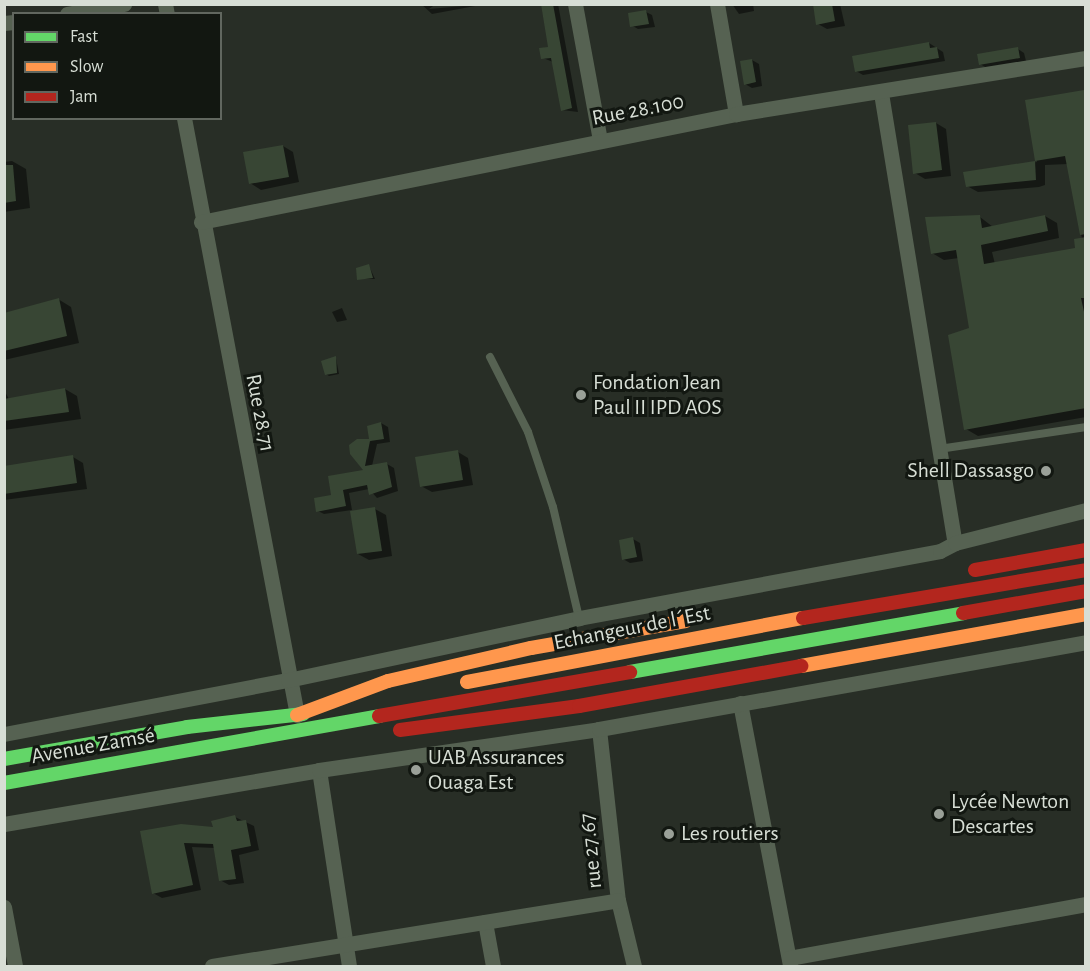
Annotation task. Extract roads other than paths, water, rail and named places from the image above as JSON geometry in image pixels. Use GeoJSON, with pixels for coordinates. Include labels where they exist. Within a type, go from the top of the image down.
{"type":"FeatureCollection","features":[{"type":"Feature","properties":{"kind":"highway"},"geometry":{"type":"LineString","coordinates":[[956,573],[1086,550]]}},
{"type":"Feature","properties":{"kind":"highway","name":"Echangeur de l´Est"},"geometry":{"type":"LineString","coordinates":[[450,685],[779,622],[1086,570]]}},
{"type":"Feature","properties":{"kind":"highway","name":"Echangeur de l´Est"},"geometry":{"type":"LineString","coordinates":[[189,750],[1086,591]]}},
{"type":"Feature","properties":{"kind":"highway"},"geometry":{"type":"LineString","coordinates":[[386,732],[579,706],[1086,614]]}},
{"type":"Feature","properties":{"kind":"highway"},"geometry":{"type":"LineString","coordinates":[[297,715],[388,681],[531,648],[696,619]]}},
{"type":"Feature","properties":{"kind":"highway"},"geometry":{"type":"LineString","coordinates":[[297,715],[391,697]]}},
{"type":"Feature","properties":{"kind":"highway","name":"Avenue Zamsé"},"geometry":{"type":"LineString","coordinates":[[4,759],[187,728],[297,715]]}},
{"type":"Feature","properties":{"kind":"highway"},"geometry":{"type":"LineString","coordinates":[[214,747],[363,735]]}},
{"type":"Feature","properties":{"kind":"highway","name":"Avenue Zamsé"},"geometry":{"type":"LineString","coordinates":[[4,783],[189,750]]}},
{"type":"Feature","properties":{"kind":"street"},"geometry":{"type":"LineString","coordinates":[[78,12],[124,4]]}},
{"type":"Feature","properties":{"kind":"street"},"geometry":{"type":"LineString","coordinates":[[575,4],[600,140]]}},
{"type":"Feature","properties":{"kind":"street"},"geometry":{"type":"LineString","coordinates":[[717,4],[736,114]]}},
{"type":"Feature","properties":{"kind":"street","name":"Rue 28.100"},"geometry":{"type":"LineString","coordinates":[[201,222],[736,114],[881,93],[1086,58]]}},
{"type":"Feature","properties":{"kind":"street"},"geometry":{"type":"LineString","coordinates":[[881,93],[955,543]]}},
{"type":"Feature","properties":{"kind":"street","name":"Rue 28.71"},"geometry":{"type":"LineString","coordinates":[[184,120],[201,222],[288,680],[297,715]]}},
{"type":"Feature","properties":{"kind":"street"},"geometry":{"type":"LineString","coordinates":[[4,734],[288,680],[579,618],[940,551],[955,543],[1086,510]]}},
{"type":"Feature","properties":{"kind":"street"},"geometry":{"type":"LineString","coordinates":[[4,824],[320,770],[599,729],[1086,642]]}},
{"type":"Feature","properties":{"kind":"street"},"geometry":{"type":"LineString","coordinates":[[740,703],[790,962],[1086,904]]}},
{"type":"Feature","properties":{"kind":"street","name":"rue 27.67"},"geometry":{"type":"LineString","coordinates":[[599,729],[618,900],[634,966]]}},
{"type":"Feature","properties":{"kind":"street"},"geometry":{"type":"LineString","coordinates":[[320,770],[349,966]]}},
{"type":"Feature","properties":{"kind":"street"},"geometry":{"type":"LineString","coordinates":[[212,966],[345,942],[618,900]]}},
{"type":"Feature","properties":{"kind":"street"},"geometry":{"type":"LineString","coordinates":[[4,907],[15,966]]}},
{"type":"Feature","properties":{"kind":"street"},"geometry":{"type":"LineString","coordinates":[[485,922],[493,966]]}},
{"type":"Feature","properties":{"kind":"lane"},"geometry":{"type":"LineString","coordinates":[[490,357],[528,432],[553,507],[579,618]]}},
{"type":"Feature","properties":{"kind":"lane"},"geometry":{"type":"LineString","coordinates":[[939,449],[1086,427]]}},
{"type":"Feature","properties":{"kind":"place","name":"Fondation Jean Paul II IPD AOS"},"geometry":{"type":"Point","coordinates":[581,395]}},
{"type":"Feature","properties":{"kind":"place","name":"Shell Dassasgo"},"geometry":{"type":"Point","coordinates":[1046,471]}},
{"type":"Feature","properties":{"kind":"place","name":"UAB Assurances Ouaga Est"},"geometry":{"type":"Point","coordinates":[416,770]}},
{"type":"Feature","properties":{"kind":"place","name":"Lycée Newton Descartes"},"geometry":{"type":"Point","coordinates":[939,814]}},
{"type":"Feature","properties":{"kind":"place","name":"Les routiers"},"geometry":{"type":"Point","coordinates":[669,834]}}]}
